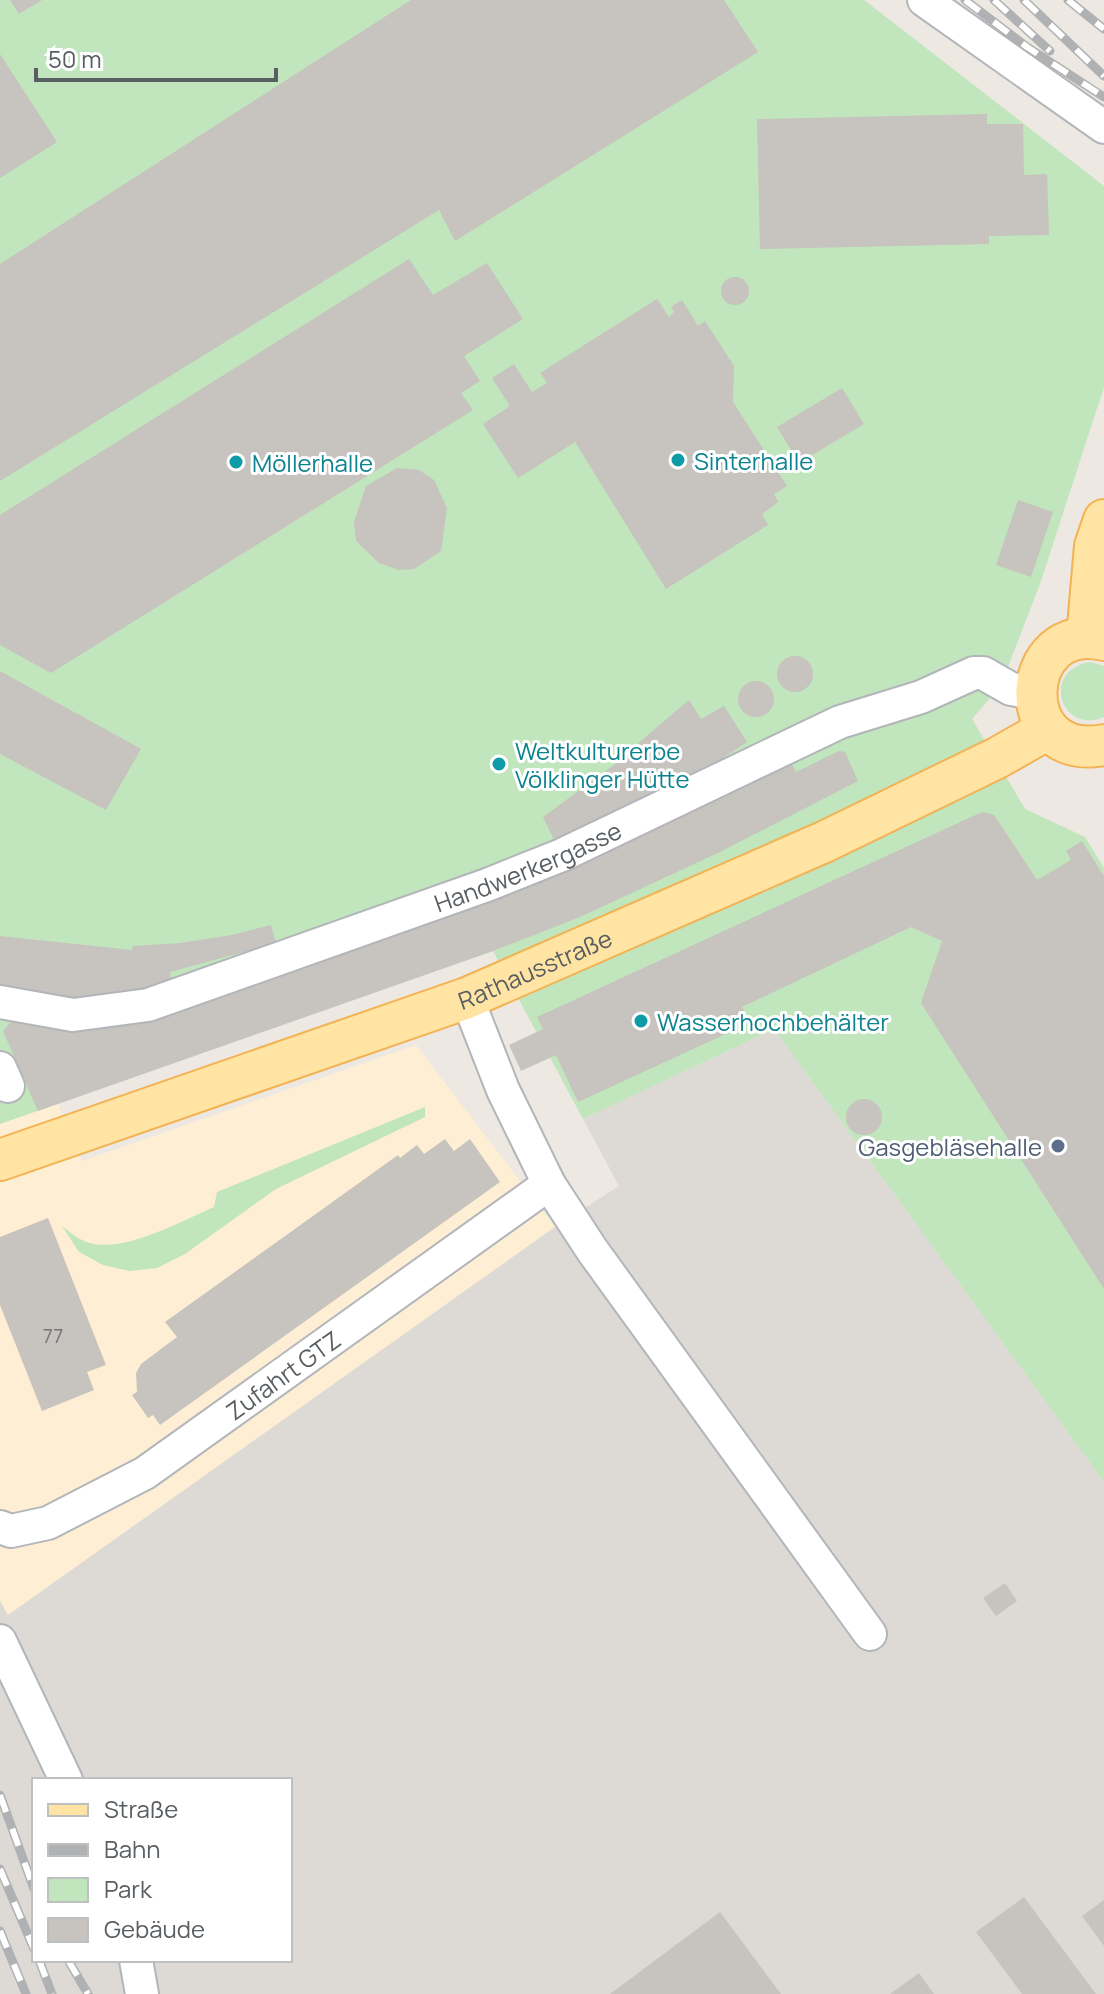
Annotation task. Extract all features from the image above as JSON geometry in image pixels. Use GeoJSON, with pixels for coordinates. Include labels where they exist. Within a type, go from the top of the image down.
{"type":"FeatureCollection","features":[{"type":"Feature","properties":{"kind":"main road"},"geometry":{"type":"LineString","coordinates":[[1099,751],[1066,742],[1041,711],[1038,673],[1050,655],[1067,643],[1096,639],[1095,546],[1104,520]]}},
{"type":"Feature","properties":{"kind":"main road","name":"Rathausstraße"},"geometry":{"type":"LineString","coordinates":[[0,1160],[467,998],[824,842],[997,758],[1041,711]]}},
{"type":"Feature","properties":{"kind":"lane"},"geometry":{"type":"LineString","coordinates":[[924,0],[1104,127]]}},
{"type":"Feature","properties":{"kind":"lane","name":"Handwerkergasse"},"geometry":{"type":"LineString","coordinates":[[0,1002],[73,1015],[148,1005],[562,855],[840,722],[921,697],[974,673],[983,673],[1041,711]]}},
{"type":"Feature","properties":{"kind":"lane"},"geometry":{"type":"LineString","coordinates":[[467,998],[503,1090],[549,1184],[592,1250],[870,1634]]}},
{"type":"Feature","properties":{"kind":"lane","name":"Zufahrt GTZ"},"geometry":{"type":"LineString","coordinates":[[0,1527],[11,1531],[48,1523],[145,1473],[549,1184]]}},
{"type":"Feature","properties":{"kind":"lane"},"geometry":{"type":"LineString","coordinates":[[0,1641],[65,1778]]}},
{"type":"Feature","properties":{"kind":"lane"},"geometry":{"type":"LineString","coordinates":[[136,1962],[142,1994]]}},
{"type":"Feature","properties":{"kind":"shaded area"},"geometry":{"type":"Polygon","coordinates":[[[774,1029],[1104,1482],[1104,1994],[0,1994],[0,1601],[8,1615],[555,1227],[619,1186],[583,1119],[774,1029]]]}},
{"type":"Feature","properties":{"kind":"shaded area"},"geometry":{"type":"Polygon","coordinates":[[[416,1045],[555,1227],[7,1616],[0,1601],[0,1124],[58,1104],[82,1161],[416,1045]]]}},
{"type":"Feature","properties":{"kind":"green space","name":"Weltkulturerbe Völklinger Hütte"},"geometry":{"type":"Polygon","coordinates":[[[0,0],[864,0],[1104,186],[1104,387],[1040,584],[1007,669],[985,691],[991,697],[972,719],[1025,809],[1085,837],[1104,868],[1104,1482],[774,1029],[583,1119],[493,951],[0,1124],[0,0]]]}},
{"type":"Feature","properties":{"kind":"green space"},"geometry":{"type":"Polygon","coordinates":[[[1090,662],[1104,666],[1104,717],[1089,720],[1067,710],[1061,688],[1065,677],[1074,668],[1090,662]]]}},
{"type":"Feature","properties":{"kind":"green space"},"geometry":{"type":"Polygon","coordinates":[[[425,1107],[425,1117],[276,1189],[185,1254],[157,1268],[130,1271],[103,1265],[79,1252],[62,1226],[79,1239],[96,1244],[113,1244],[149,1236],[214,1207],[217,1192],[425,1107]]]}},
{"type":"Feature","properties":{"kind":"building"},"geometry":{"type":"Polygon","coordinates":[[[10,0],[42,0],[19,14],[10,0]]]}},
{"type":"Feature","properties":{"kind":"building"},"geometry":{"type":"Polygon","coordinates":[[[411,0],[724,0],[758,52],[455,241],[439,210],[0,481],[0,264],[411,0]]]}},
{"type":"Feature","properties":{"kind":"building"},"geometry":{"type":"Polygon","coordinates":[[[0,54],[57,142],[0,178],[0,54]]]}},
{"type":"Feature","properties":{"kind":"building"},"geometry":{"type":"Polygon","coordinates":[[[987,114],[987,124],[1023,124],[1024,175],[1047,174],[1049,235],[989,236],[989,244],[760,249],[757,119],[987,114]]]}},
{"type":"Feature","properties":{"kind":"building","name":"Möllerhalle"},"geometry":{"type":"Polygon","coordinates":[[[409,259],[433,295],[487,263],[523,319],[464,356],[480,381],[461,393],[473,410],[51,673],[0,645],[0,515],[409,259]]]}},
{"type":"Feature","properties":{"kind":"building"},"geometry":{"type":"Polygon","coordinates":[[[735,277],[745,281],[749,291],[745,301],[735,305],[725,301],[721,291],[725,281],[735,277]]]}},
{"type":"Feature","properties":{"kind":"building","name":"Sinterhalle"},"geometry":{"type":"Polygon","coordinates":[[[657,299],[669,317],[674,312],[671,307],[682,300],[698,326],[705,321],[734,366],[733,402],[787,486],[774,494],[778,502],[762,514],[768,525],[666,589],[575,442],[518,478],[483,424],[510,406],[492,378],[514,364],[532,392],[547,383],[540,373],[657,299]]]}},
{"type":"Feature","properties":{"kind":"building"},"geometry":{"type":"Polygon","coordinates":[[[842,388],[864,424],[799,463],[777,427],[842,388]]]}},
{"type":"Feature","properties":{"kind":"building"},"geometry":{"type":"Polygon","coordinates":[[[397,468],[419,470],[434,480],[447,508],[441,551],[414,569],[399,570],[379,563],[356,541],[354,522],[366,486],[397,468]]]}},
{"type":"Feature","properties":{"kind":"building"},"geometry":{"type":"Polygon","coordinates":[[[1018,500],[1053,512],[1031,577],[996,565],[1018,500]]]}},
{"type":"Feature","properties":{"kind":"building"},"geometry":{"type":"Polygon","coordinates":[[[795,656],[808,661],[813,674],[808,687],[795,692],[782,687],[777,674],[782,661],[795,656]]]}},
{"type":"Feature","properties":{"kind":"building"},"geometry":{"type":"Polygon","coordinates":[[[0,671],[141,749],[106,810],[0,754],[0,671]]]}},
{"type":"Feature","properties":{"kind":"building"},"geometry":{"type":"Polygon","coordinates":[[[756,681],[769,686],[774,699],[769,712],[756,717],[743,712],[738,699],[743,686],[756,681]]]}},
{"type":"Feature","properties":{"kind":"building"},"geometry":{"type":"Polygon","coordinates":[[[689,700],[701,719],[724,706],[747,742],[668,795],[557,846],[543,817],[637,748],[635,746],[689,700]]]}},
{"type":"Feature","properties":{"kind":"building"},"geometry":{"type":"Polygon","coordinates":[[[839,751],[845,752],[858,781],[720,852],[580,917],[493,951],[38,1111],[3,1031],[15,1017],[71,1027],[789,759],[796,772],[839,751]]]}},
{"type":"Feature","properties":{"kind":"building"},"geometry":{"type":"Polygon","coordinates":[[[982,812],[994,815],[1037,880],[1071,860],[1066,851],[1082,841],[1104,876],[1104,1289],[921,1003],[942,941],[911,927],[742,1007],[744,1011],[739,1013],[745,1025],[578,1102],[556,1055],[521,1071],[509,1045],[543,1029],[537,1017],[982,812]]]}},
{"type":"Feature","properties":{"kind":"building"},"geometry":{"type":"Polygon","coordinates":[[[271,925],[276,943],[170,972],[172,985],[99,1003],[27,996],[0,984],[0,936],[132,950],[133,946],[180,943],[271,925]]]}},
{"type":"Feature","properties":{"kind":"building"},"geometry":{"type":"Polygon","coordinates":[[[864,1099],[877,1104],[882,1117],[877,1130],[864,1135],[851,1130],[846,1117],[851,1104],[864,1099]]]}},
{"type":"Feature","properties":{"kind":"building"},"geometry":{"type":"Polygon","coordinates":[[[445,1139],[454,1151],[470,1139],[500,1182],[160,1425],[153,1415],[148,1418],[132,1395],[137,1392],[136,1373],[141,1364],[177,1337],[165,1322],[398,1155],[400,1158],[417,1145],[424,1154],[445,1139]]]}},
{"type":"Feature","properties":{"kind":"building"},"geometry":{"type":"Polygon","coordinates":[[[48,1218],[106,1365],[87,1372],[94,1390],[42,1411],[0,1305],[0,1237],[48,1218]]]}},
{"type":"Feature","properties":{"kind":"building"},"geometry":{"type":"Polygon","coordinates":[[[1005,1583],[1017,1601],[996,1616],[983,1598],[1005,1583]]]}},
{"type":"Feature","properties":{"kind":"building"},"geometry":{"type":"Polygon","coordinates":[[[1024,1897],[1096,1994],[1022,1994],[976,1932],[1024,1897]]]}},
{"type":"Feature","properties":{"kind":"building"},"geometry":{"type":"Polygon","coordinates":[[[1104,1900],[1104,1946],[1082,1916],[1104,1900]]]}},
{"type":"Feature","properties":{"kind":"building"},"geometry":{"type":"Polygon","coordinates":[[[720,1912],[781,1994],[610,1994],[720,1912]]]}},
{"type":"Feature","properties":{"kind":"building"},"geometry":{"type":"Polygon","coordinates":[[[919,1973],[934,1994],[890,1994],[919,1973]]]}},
{"type":"Feature","properties":{"kind":"railway"},"geometry":{"type":"LineString","coordinates":[[965,0],[1027,47],[1104,97]]}},
{"type":"Feature","properties":{"kind":"railway"},"geometry":{"type":"LineString","coordinates":[[994,0],[1050,51]]}},
{"type":"Feature","properties":{"kind":"railway"},"geometry":{"type":"LineString","coordinates":[[1024,0],[1104,76]]}},
{"type":"Feature","properties":{"kind":"railway"},"geometry":{"type":"LineString","coordinates":[[1068,0],[1104,29]]}},
{"type":"Feature","properties":{"kind":"railway"},"geometry":{"type":"LineString","coordinates":[[0,1795],[32,1883]]}},
{"type":"Feature","properties":{"kind":"railway"},"geometry":{"type":"LineString","coordinates":[[0,1869],[32,1944]]}},
{"type":"Feature","properties":{"kind":"railway"},"geometry":{"type":"LineString","coordinates":[[0,1931],[26,1994]]}},
{"type":"Feature","properties":{"kind":"railway"},"geometry":{"type":"LineString","coordinates":[[40,1962],[52,1994]]}},
{"type":"Feature","properties":{"kind":"railway"},"geometry":{"type":"LineString","coordinates":[[69,1962],[88,1994]]}},
{"type":"Feature","properties":{"kind":"place","name":"Sinterhalle"},"geometry":{"type":"Point","coordinates":[678,460]}},
{"type":"Feature","properties":{"kind":"place","name":"Möllerhalle"},"geometry":{"type":"Point","coordinates":[236,462]}},
{"type":"Feature","properties":{"kind":"place","name":"Weltkulturerbe Völklinger Hütte"},"geometry":{"type":"Point","coordinates":[499,764]}},
{"type":"Feature","properties":{"kind":"place","name":"Wasserhochbehälter"},"geometry":{"type":"Point","coordinates":[641,1021]}},
{"type":"Feature","properties":{"kind":"place","name":"Gasgebläsehalle"},"geometry":{"type":"Point","coordinates":[1058,1146]}}]}
